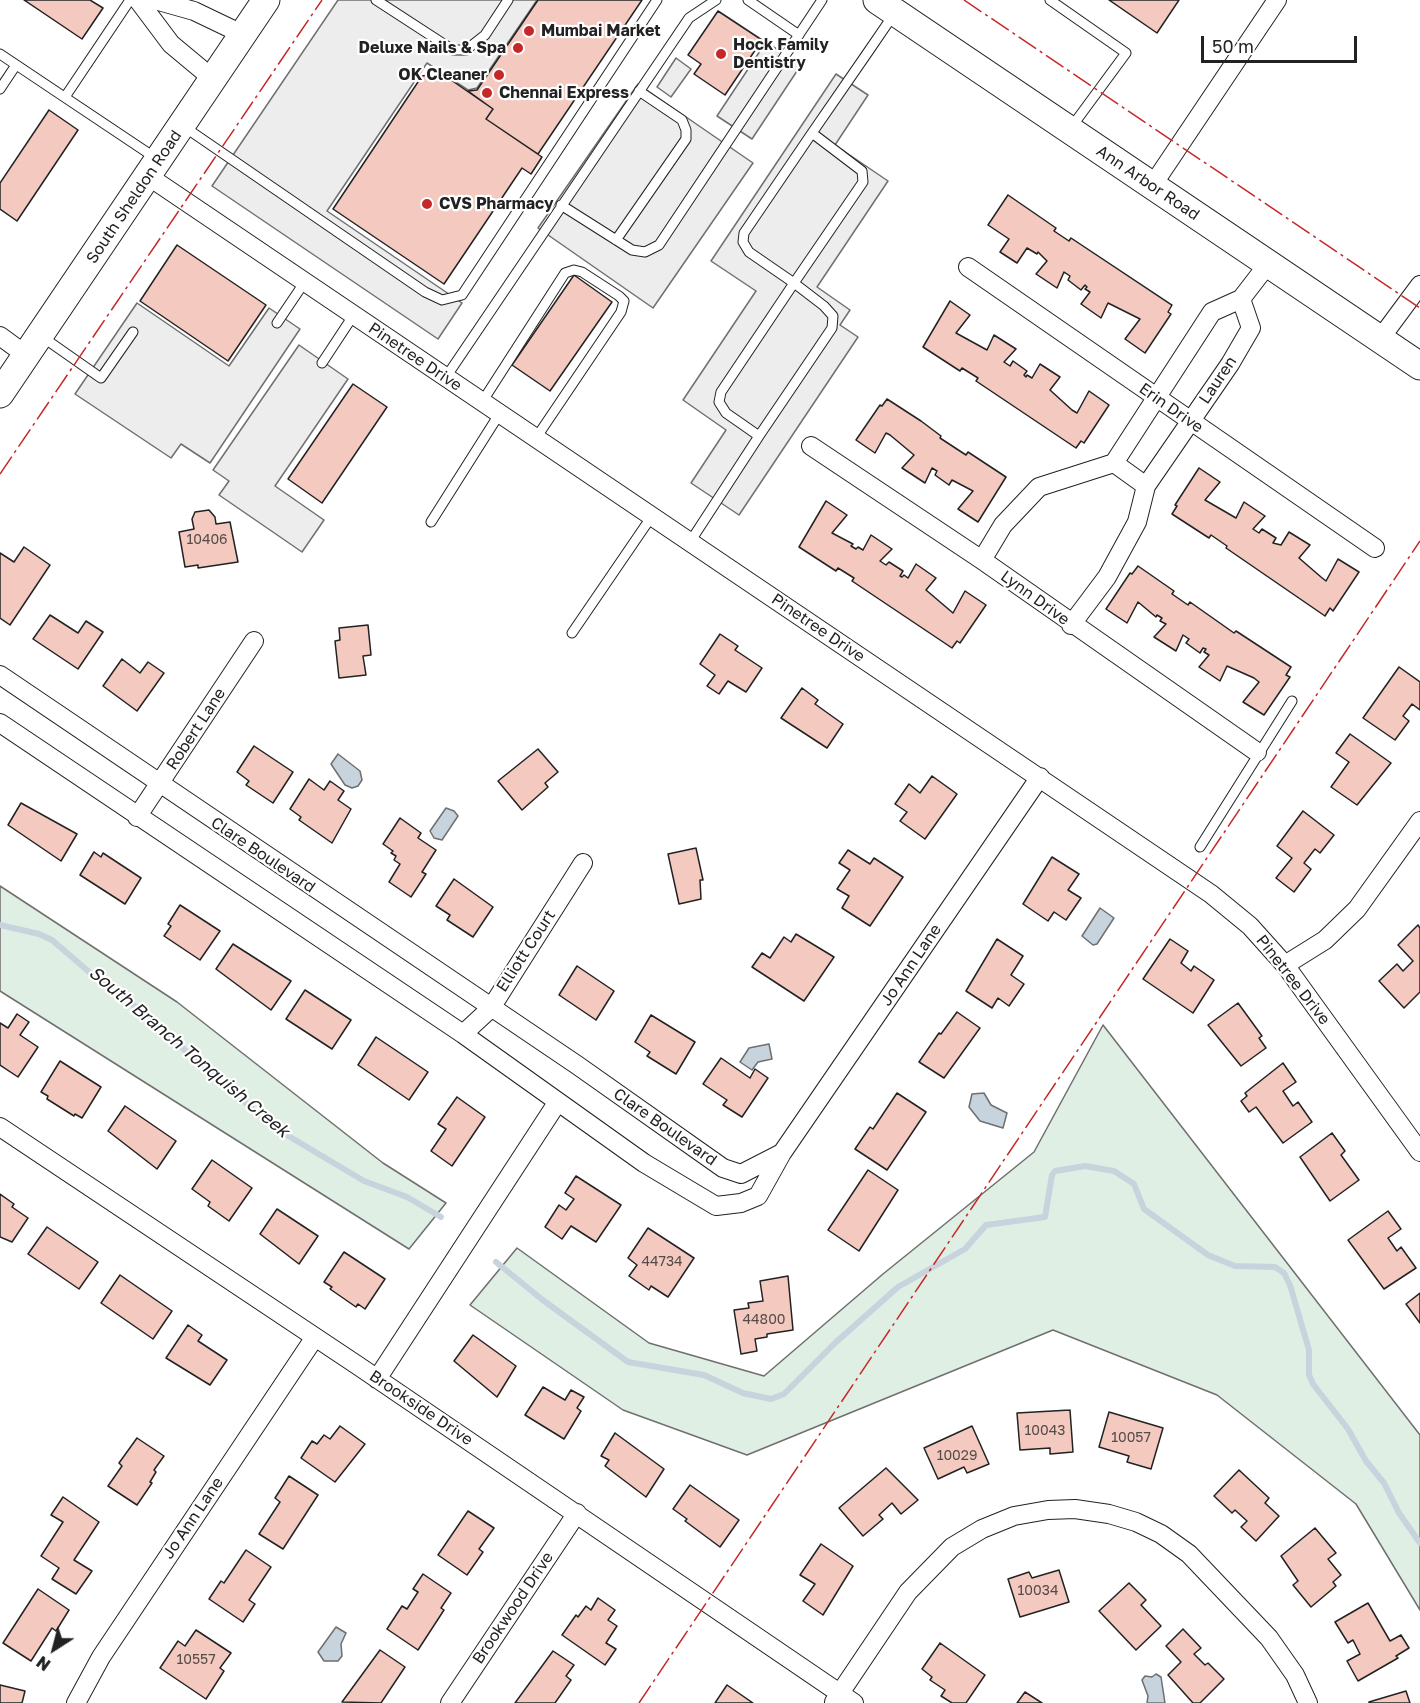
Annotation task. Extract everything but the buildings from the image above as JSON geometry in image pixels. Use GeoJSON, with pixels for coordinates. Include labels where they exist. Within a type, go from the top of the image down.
{"type":"FeatureCollection","features":[{"type":"Feature","properties":{"kind":"main road","name":"South Sheldon Road"},"geometry":{"type":"LineString","coordinates":[[0,394],[266,0]]}},
{"type":"Feature","properties":{"kind":"main road","name":"Ann Arbor Road"},"geometry":{"type":"LineString","coordinates":[[886,6],[1420,366]]}},
{"type":"Feature","properties":{"kind":"street"},"geometry":{"type":"LineString","coordinates":[[138,0],[171,44],[213,79]]}},
{"type":"Feature","properties":{"kind":"street"},"geometry":{"type":"LineString","coordinates":[[155,0],[194,11],[242,34]]}},
{"type":"Feature","properties":{"kind":"street"},"geometry":{"type":"LineString","coordinates":[[1152,186],[1277,0]]}},
{"type":"Feature","properties":{"kind":"street","name":"Pinetree Drive"},"geometry":{"type":"LineString","coordinates":[[153,168],[304,283],[1211,894],[1250,926],[1285,965],[1420,1152]]}},
{"type":"Feature","properties":{"kind":"street"},"geometry":{"type":"LineString","coordinates":[[982,560],[1003,525],[1040,487],[1114,463],[1212,312],[1241,299],[1268,264]]}},
{"type":"Feature","properties":{"kind":"street","name":"Erin Drive"},"geometry":{"type":"LineString","coordinates":[[968,267],[1375,548]]}},
{"type":"Feature","properties":{"kind":"street"},"geometry":{"type":"LineString","coordinates":[[1380,339],[1420,285]]}},
{"type":"Feature","properties":{"kind":"street","name":"Lauren"},"geometry":{"type":"LineString","coordinates":[[1071,625],[1107,577],[1137,522],[1146,486],[1230,364],[1251,328],[1241,299]]}},
{"type":"Feature","properties":{"kind":"street"},"geometry":{"type":"LineString","coordinates":[[0,336],[33,345]]}},
{"type":"Feature","properties":{"kind":"street","name":"Lynn Drive"},"geometry":{"type":"LineString","coordinates":[[811,446],[982,560],[1071,625],[1257,752]]}},
{"type":"Feature","properties":{"kind":"street"},"geometry":{"type":"LineString","coordinates":[[1114,463],[1146,486]]}},
{"type":"Feature","properties":{"kind":"street","name":"Robert Lane"},"geometry":{"type":"LineString","coordinates":[[137,817],[254,641]]}},
{"type":"Feature","properties":{"kind":"street","name":"Clare Boulevard"},"geometry":{"type":"LineString","coordinates":[[0,675],[577,1065],[723,1168],[741,1174],[782,1154]]}},
{"type":"Feature","properties":{"kind":"street"},"geometry":{"type":"LineString","coordinates":[[0,723],[463,1034],[644,1163],[716,1206],[741,1203],[758,1196],[782,1154]]}},
{"type":"Feature","properties":{"kind":"street","name":"Jo Ann Lane"},"geometry":{"type":"LineString","coordinates":[[782,1154],[1040,777]]}},
{"type":"Feature","properties":{"kind":"street"},"geometry":{"type":"LineString","coordinates":[[1285,965],[1325,940],[1358,909],[1420,821]]}},
{"type":"Feature","properties":{"kind":"street","name":"Elliott Court"},"geometry":{"type":"LineString","coordinates":[[463,1034],[491,1008],[583,863]]}},
{"type":"Feature","properties":{"kind":"street"},"geometry":{"type":"LineString","coordinates":[[377,1379],[557,1103]]}},
{"type":"Feature","properties":{"kind":"street","name":"Brookside Drive"},"geometry":{"type":"LineString","coordinates":[[0,1127],[577,1514],[842,1700]]}},
{"type":"Feature","properties":{"kind":"street","name":"Jo Ann Lane"},"geometry":{"type":"LineString","coordinates":[[76,1703],[101,1657],[315,1337]]}},
{"type":"Feature","properties":{"kind":"street"},"geometry":{"type":"LineString","coordinates":[[842,1700],[908,1592],[952,1547],[982,1529],[1014,1516],[1048,1510],[1075,1509],[1109,1514],[1136,1522],[1161,1534],[1189,1554],[1269,1638],[1295,1675],[1308,1703]]}},
{"type":"Feature","properties":{"kind":"street","name":"Brookwood Drive"},"geometry":{"type":"LineString","coordinates":[[450,1703],[577,1514]]}},
{"type":"Feature","properties":{"kind":"lane"},"geometry":{"type":"LineString","coordinates":[[65,97],[130,0]]}},
{"type":"Feature","properties":{"kind":"lane"},"geometry":{"type":"LineString","coordinates":[[376,0],[453,50],[466,50],[485,35],[508,0]]}},
{"type":"Feature","properties":{"kind":"lane"},"geometry":{"type":"LineString","coordinates":[[183,126],[425,292],[442,300],[462,295],[657,0]]}},
{"type":"Feature","properties":{"kind":"lane"},"geometry":{"type":"LineString","coordinates":[[446,377],[689,18],[716,0]]}},
{"type":"Feature","properties":{"kind":"lane"},"geometry":{"type":"LineString","coordinates":[[748,0],[799,35]]}},
{"type":"Feature","properties":{"kind":"lane"},"geometry":{"type":"LineString","coordinates":[[561,205],[632,250],[645,252],[658,245],[822,0]]}},
{"type":"Feature","properties":{"kind":"lane"},"geometry":{"type":"LineString","coordinates":[[1050,0],[1126,53],[1070,130]]}},
{"type":"Feature","properties":{"kind":"lane"},"geometry":{"type":"LineString","coordinates":[[690,542],[832,328],[833,316],[824,306],[749,252],[743,242],[744,233],[812,133],[886,6]]}},
{"type":"Feature","properties":{"kind":"lane"},"geometry":{"type":"LineString","coordinates":[[0,54],[65,97],[153,168]]}},
{"type":"Feature","properties":{"kind":"lane"},"geometry":{"type":"LineString","coordinates":[[0,89],[16,65]]}},
{"type":"Feature","properties":{"kind":"lane"},"geometry":{"type":"LineString","coordinates":[[616,240],[686,139],[686,130],[682,120],[639,91]]}},
{"type":"Feature","properties":{"kind":"lane"},"geometry":{"type":"LineString","coordinates":[[759,436],[726,413],[719,402],[721,392],[862,182],[862,171],[812,133]]}},
{"type":"Feature","properties":{"kind":"lane"},"geometry":{"type":"LineString","coordinates":[[482,402],[565,273],[574,270],[582,272],[619,296],[624,301],[621,312],[536,438]]}},
{"type":"Feature","properties":{"kind":"lane"},"geometry":{"type":"LineString","coordinates":[[277,323],[304,283]]}},
{"type":"Feature","properties":{"kind":"lane"},"geometry":{"type":"LineString","coordinates":[[322,363],[353,316]]}},
{"type":"Feature","properties":{"kind":"lane"},"geometry":{"type":"LineString","coordinates":[[33,345],[101,378],[134,332]]}},
{"type":"Feature","properties":{"kind":"lane"},"geometry":{"type":"LineString","coordinates":[[431,522],[500,413]]}},
{"type":"Feature","properties":{"kind":"lane"},"geometry":{"type":"LineString","coordinates":[[572,633],[652,516]]}},
{"type":"Feature","properties":{"kind":"lane"},"geometry":{"type":"LineString","coordinates":[[1200,848],[1257,752],[1292,701]]}},
{"type":"Feature","properties":{"kind":"green space"},"geometry":{"type":"Polygon","coordinates":[[[0,886],[177,1002],[383,1163],[446,1203],[409,1249],[0,991],[0,886]]]}},
{"type":"Feature","properties":{"kind":"green space"},"geometry":{"type":"Polygon","coordinates":[[[1103,1025],[1420,1435],[1420,1610],[1356,1504],[1217,1395],[1053,1330],[747,1455],[623,1410],[470,1305],[517,1248],[649,1343],[764,1376],[883,1274],[1034,1152],[1103,1025]]]}},
{"type":"Feature","properties":{"kind":"shaded area"},"geometry":{"type":"Polygon","coordinates":[[[338,0],[537,0],[477,88],[468,90],[427,63],[327,211],[462,303],[438,339],[212,186],[338,0]]]}},
{"type":"Feature","properties":{"kind":"shaded area"},"geometry":{"type":"Polygon","coordinates":[[[766,42],[801,65],[752,139],[717,116],[766,42]]]}},
{"type":"Feature","properties":{"kind":"shaded area"},"geometry":{"type":"Polygon","coordinates":[[[676,58],[691,69],[671,97],[657,87],[676,58]]]}},
{"type":"Feature","properties":{"kind":"shaded area"},"geometry":{"type":"Polygon","coordinates":[[[836,74],[868,95],[835,145],[888,181],[817,287],[850,310],[840,325],[858,337],[739,515],[691,483],[726,430],[683,400],[756,291],[711,261],[836,74]]]}},
{"type":"Feature","properties":{"kind":"shaded area"},"geometry":{"type":"Polygon","coordinates":[[[638,84],[753,163],[653,308],[538,228],[638,84]]]}},
{"type":"Feature","properties":{"kind":"shaded area"},"geometry":{"type":"Polygon","coordinates":[[[137,303],[229,366],[269,308],[300,329],[210,463],[181,444],[171,458],[75,394],[137,303]]]}},
{"type":"Feature","properties":{"kind":"shaded area"},"geometry":{"type":"Polygon","coordinates":[[[299,345],[348,379],[275,486],[324,520],[302,552],[219,495],[229,481],[213,470],[299,345]]]}},
{"type":"Feature","properties":{"kind":"shaded area"},"geometry":{"type":"Polygon","coordinates":[[[338,754],[360,771],[362,780],[358,786],[352,788],[345,785],[331,764],[338,754]]]}},
{"type":"Feature","properties":{"kind":"shaded area"},"geometry":{"type":"Polygon","coordinates":[[[446,808],[454,811],[458,816],[442,840],[434,838],[430,831],[446,808]]]}},
{"type":"Feature","properties":{"kind":"shaded area"},"geometry":{"type":"Polygon","coordinates":[[[1100,908],[1114,918],[1097,944],[1093,945],[1082,936],[1100,908]]]}},
{"type":"Feature","properties":{"kind":"shaded area"},"geometry":{"type":"Polygon","coordinates":[[[769,1044],[772,1059],[758,1062],[752,1070],[740,1062],[749,1048],[769,1044]]]}},
{"type":"Feature","properties":{"kind":"shaded area"},"geometry":{"type":"Polygon","coordinates":[[[984,1093],[991,1105],[1007,1113],[1003,1128],[980,1121],[969,1107],[972,1094],[984,1093]]]}},
{"type":"Feature","properties":{"kind":"shaded area"},"geometry":{"type":"Polygon","coordinates":[[[336,1627],[346,1633],[341,1644],[342,1656],[338,1661],[324,1661],[318,1652],[336,1627]]]}},
{"type":"Feature","properties":{"kind":"shaded area"},"geometry":{"type":"Polygon","coordinates":[[[1156,1674],[1161,1677],[1165,1703],[1147,1703],[1148,1696],[1142,1680],[1145,1676],[1152,1677],[1156,1674]]]}},
{"type":"Feature","properties":{"kind":"waterway","name":"South Branch Tonquish Creek"},"geometry":{"type":"LineString","coordinates":[[0,925],[39,934],[52,940],[102,983],[149,1016],[192,1057],[275,1128],[364,1181],[407,1197],[441,1217]]}},
{"type":"Feature","properties":{"kind":"waterway","name":"South Branch Tonquish Creek"},"geometry":{"type":"LineString","coordinates":[[496,1262],[544,1301],[628,1362],[704,1375],[743,1393],[771,1399],[784,1394],[835,1343],[898,1287],[965,1249],[986,1225],[1045,1217],[1052,1175],[1055,1171],[1085,1166],[1114,1171],[1134,1184],[1144,1209],[1208,1255],[1235,1266],[1275,1267],[1284,1273],[1290,1285],[1309,1350],[1309,1375],[1313,1384],[1348,1429],[1366,1461],[1384,1483],[1399,1513],[1420,1543]]}},
{"type":"Feature","properties":{"kind":"power"},"geometry":{"type":"LineString","coordinates":[[0,474],[322,0]]}},
{"type":"Feature","properties":{"kind":"power"},"geometry":{"type":"LineString","coordinates":[[964,0],[1420,308]]}},
{"type":"Feature","properties":{"kind":"power"},"geometry":{"type":"LineString","coordinates":[[639,1703],[1420,541]]}},
{"type":"Feature","properties":{"kind":"place","name":"Mumbai Market"},"geometry":{"type":"Point","coordinates":[529,31]}},
{"type":"Feature","properties":{"kind":"place","name":"Deluxe Nails & Spa"},"geometry":{"type":"Point","coordinates":[518,48]}},
{"type":"Feature","properties":{"kind":"place","name":"Hock Family Dentistry"},"geometry":{"type":"Point","coordinates":[721,54]}},
{"type":"Feature","properties":{"kind":"place","name":"OK Cleaner"},"geometry":{"type":"Point","coordinates":[499,75]}},
{"type":"Feature","properties":{"kind":"place","name":"Chennai Express"},"geometry":{"type":"Point","coordinates":[487,93]}},
{"type":"Feature","properties":{"kind":"place","name":"CVS Pharmacy"},"geometry":{"type":"Point","coordinates":[427,204]}}]}
